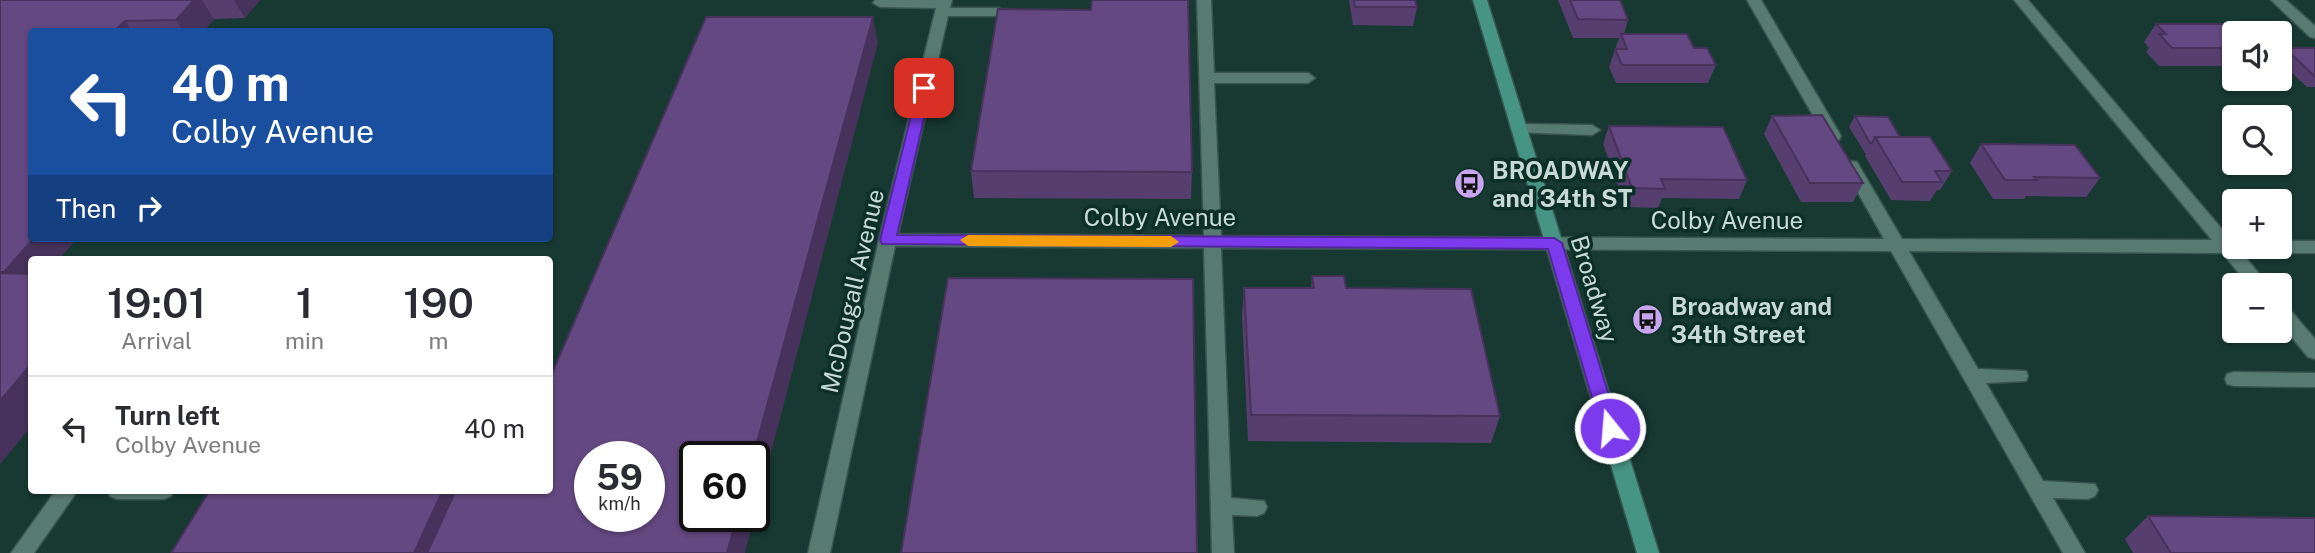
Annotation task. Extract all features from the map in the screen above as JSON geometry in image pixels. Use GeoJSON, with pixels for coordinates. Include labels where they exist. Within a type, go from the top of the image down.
{"type":"FeatureCollection","features":[{"type":"Feature","properties":{"kind":"main road","name":"Broadway"},"geometry":{"type":"LineString","coordinates":[[1480,0],[1648,553]]}},
{"type":"Feature","properties":{"kind":"street"},"geometry":{"type":"LineString","coordinates":[[1204,0],[1223,553]]}},
{"type":"Feature","properties":{"kind":"street"},"geometry":{"type":"LineString","coordinates":[[1754,0],[1757,21],[1789,62],[2074,553]]}},
{"type":"Feature","properties":{"kind":"street"},"geometry":{"type":"LineString","coordinates":[[2021,0],[2222,241]]}},
{"type":"Feature","properties":{"kind":"street"},"geometry":{"type":"LineString","coordinates":[[2278,0],[2315,34]]}},
{"type":"Feature","properties":{"kind":"street"},"geometry":{"type":"LineString","coordinates":[[880,3],[944,5],[999,12]]}},
{"type":"Feature","properties":{"kind":"street","name":"McDougall Avenue"},"geometry":{"type":"LineString","coordinates":[[819,553],[888,240],[944,5]]}},
{"type":"Feature","properties":{"kind":"street"},"geometry":{"type":"LineString","coordinates":[[1770,62],[1789,62]]}},
{"type":"Feature","properties":{"kind":"street"},"geometry":{"type":"LineString","coordinates":[[1207,78],[1308,78]]}},
{"type":"Feature","properties":{"kind":"street"},"geometry":{"type":"LineString","coordinates":[[1519,129],[1592,130]]}},
{"type":"Feature","properties":{"kind":"street","name":"Colby Avenue"},"geometry":{"type":"LineString","coordinates":[[888,240],[2222,247]]}},
{"type":"Feature","properties":{"kind":"street","name":"Colby Avenue"},"geometry":{"type":"LineString","coordinates":[[2292,247],[2315,247]]}},
{"type":"Feature","properties":{"kind":"street"},"geometry":{"type":"LineString","coordinates":[[2237,259],[2249,273]]}},
{"type":"Feature","properties":{"kind":"street"},"geometry":{"type":"LineString","coordinates":[[2292,324],[2315,352]]}},
{"type":"Feature","properties":{"kind":"street"},"geometry":{"type":"LineString","coordinates":[[1972,376],[2019,376]]}},
{"type":"Feature","properties":{"kind":"street"},"geometry":{"type":"LineString","coordinates":[[2234,379],[2315,380]]}},
{"type":"Feature","properties":{"kind":"street"},"geometry":{"type":"LineString","coordinates":[[2037,489],[2088,490]]}},
{"type":"Feature","properties":{"kind":"street"},"geometry":{"type":"LineString","coordinates":[[22,553],[65,494]]}},
{"type":"Feature","properties":{"kind":"street"},"geometry":{"type":"LineString","coordinates":[[1221,506],[1257,507]]}},
{"type":"Feature","properties":{"kind":"building"},"geometry":{"type":"Polygon","coordinates":[[[0,0],[194,0],[176,20],[125,21],[117,28],[28,28],[28,242],[30,242],[4,272],[0,272],[0,0]]]}},
{"type":"Feature","properties":{"kind":"building"},"geometry":{"type":"Polygon","coordinates":[[[1092,0],[1188,0],[1192,172],[971,171],[998,9],[1091,10],[1092,0]]]}},
{"type":"Feature","properties":{"kind":"building"},"geometry":{"type":"Polygon","coordinates":[[[1354,0],[1415,0],[1417,7],[1355,7],[1354,0]]]}},
{"type":"Feature","properties":{"kind":"building"},"geometry":{"type":"Polygon","coordinates":[[[1570,0],[1620,0],[1628,20],[1578,19],[1570,0]]]}},
{"type":"Feature","properties":{"kind":"building"},"geometry":{"type":"Polygon","coordinates":[[[706,17],[873,17],[757,441],[679,441],[679,532],[733,532],[727,553],[427,553],[454,494],[553,494],[553,371],[706,17]]]}},
{"type":"Feature","properties":{"kind":"building"},"geometry":{"type":"Polygon","coordinates":[[[2156,24],[2222,24],[2222,48],[2172,48],[2159,34],[2166,34],[2156,24]]]}},
{"type":"Feature","properties":{"kind":"building"},"geometry":{"type":"Polygon","coordinates":[[[1621,34],[1687,34],[1694,48],[1707,48],[1716,65],[1622,65],[1615,49],[1627,49],[1621,34]]]}},
{"type":"Feature","properties":{"kind":"building"},"geometry":{"type":"Polygon","coordinates":[[[2292,48],[2315,48],[2315,77],[2292,55],[2292,48]]]}},
{"type":"Feature","properties":{"kind":"building"},"geometry":{"type":"Polygon","coordinates":[[[1822,115],[1863,183],[1810,183],[1772,116],[1822,115]]]}},
{"type":"Feature","properties":{"kind":"building"},"geometry":{"type":"Polygon","coordinates":[[[1855,116],[1888,117],[1900,137],[1875,137],[1870,143],[1855,116]]]}},
{"type":"Feature","properties":{"kind":"building"},"geometry":{"type":"Polygon","coordinates":[[[1609,126],[1723,127],[1747,180],[1661,179],[1665,189],[1632,188],[1609,126]]]}},
{"type":"Feature","properties":{"kind":"building"},"geometry":{"type":"Polygon","coordinates":[[[1875,137],[1930,137],[1952,171],[1935,171],[1942,182],[1902,182],[1875,137]]]}},
{"type":"Feature","properties":{"kind":"building"},"geometry":{"type":"Polygon","coordinates":[[[1981,144],[2075,145],[2100,178],[2034,177],[2037,180],[2005,180],[1981,144]]]}},
{"type":"Feature","properties":{"kind":"building"},"geometry":{"type":"Polygon","coordinates":[[[0,273],[28,274],[28,368],[0,401],[0,273]]]}},
{"type":"Feature","properties":{"kind":"building"},"geometry":{"type":"Polygon","coordinates":[[[1312,276],[1344,276],[1346,288],[1471,289],[1500,416],[1251,415],[1244,288],[1314,288],[1312,276]]]}},
{"type":"Feature","properties":{"kind":"building"},"geometry":{"type":"Polygon","coordinates":[[[948,278],[1193,279],[1197,553],[901,553],[948,278]]]}},
{"type":"Feature","properties":{"kind":"building"},"geometry":{"type":"Polygon","coordinates":[[[208,494],[441,494],[414,553],[171,553],[208,494]]]}},
{"type":"Feature","properties":{"kind":"building"},"geometry":{"type":"Polygon","coordinates":[[[2148,516],[2315,518],[2315,553],[2171,553],[2148,516]]]}},
{"type":"Feature","properties":{"kind":"slow traffic"},"geometry":{"type":"LineString","coordinates":[[968,240],[1171,242]]}},
{"type":"Feature","properties":{"kind":"place","name":"BROADWAY and 34th ST"},"geometry":{"type":"Point","coordinates":[1469,184]}},
{"type":"Feature","properties":{"kind":"place","name":"Broadway and 34th Street"},"geometry":{"type":"Point","coordinates":[1648,320]}},
{"type":"Feature","properties":{"kind":"route"},"geometry":{"type":"LineString","coordinates":[[924,88],[888,240],[1554,243],[1610,428]]}}]}
